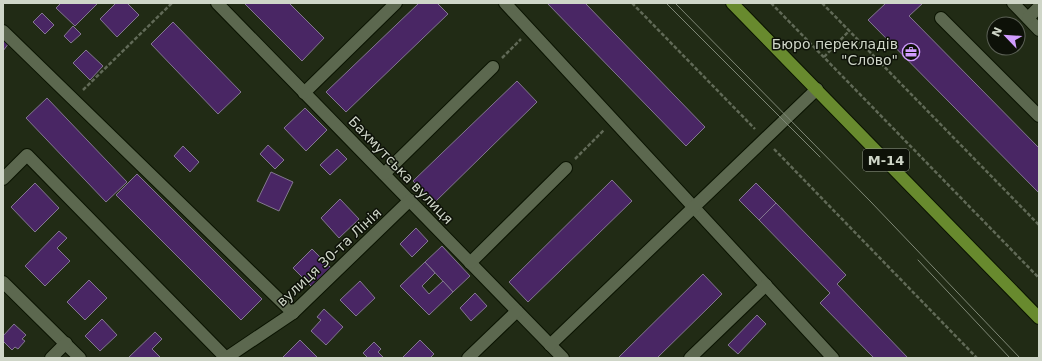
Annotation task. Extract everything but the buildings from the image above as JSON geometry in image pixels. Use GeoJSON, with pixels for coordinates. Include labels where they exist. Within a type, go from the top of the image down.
{"type":"FeatureCollection","features":[{"type":"Feature","properties":{"kind":"main road","name":"М-14"},"geometry":{"type":"LineString","coordinates":[[732,3],[1039,318]]}},
{"type":"Feature","properties":{"kind":"street","name":"Бахмутська вулиця"},"geometry":{"type":"LineString","coordinates":[[216,3],[563,358]]}},
{"type":"Feature","properties":{"kind":"street"},"geometry":{"type":"LineString","coordinates":[[304,93],[396,3]]}},
{"type":"Feature","properties":{"kind":"street"},"geometry":{"type":"LineString","coordinates":[[505,3],[833,358]]}},
{"type":"Feature","properties":{"kind":"street"},"geometry":{"type":"LineString","coordinates":[[1013,3],[1039,30]]}},
{"type":"Feature","properties":{"kind":"street"},"geometry":{"type":"LineString","coordinates":[[1028,18],[1039,8]]}},
{"type":"Feature","properties":{"kind":"street"},"geometry":{"type":"LineString","coordinates":[[941,18],[1039,116]]}},
{"type":"Feature","properties":{"kind":"street"},"geometry":{"type":"LineString","coordinates":[[3,31],[293,314]]}},
{"type":"Feature","properties":{"kind":"street"},"geometry":{"type":"LineString","coordinates":[[384,174],[493,67]]}},
{"type":"Feature","properties":{"kind":"street"},"geometry":{"type":"LineString","coordinates":[[550,345],[693,206],[817,89]]}},
{"type":"Feature","properties":{"kind":"street"},"geometry":{"type":"LineString","coordinates":[[3,179],[28,155],[226,358]]}},
{"type":"Feature","properties":{"kind":"street"},"geometry":{"type":"LineString","coordinates":[[470,262],[566,168]]}},
{"type":"Feature","properties":{"kind":"street","name":"вулиця 30-та Лінія"},"geometry":{"type":"LineString","coordinates":[[226,358],[293,314],[410,200]]}},
{"type":"Feature","properties":{"kind":"street"},"geometry":{"type":"LineString","coordinates":[[3,282],[80,358]]}},
{"type":"Feature","properties":{"kind":"street"},"geometry":{"type":"LineString","coordinates":[[690,358],[766,285]]}},
{"type":"Feature","properties":{"kind":"street"},"geometry":{"type":"LineString","coordinates":[[468,358],[517,311]]}},
{"type":"Feature","properties":{"kind":"street"},"geometry":{"type":"LineString","coordinates":[[51,358],[66,343]]}},
{"type":"Feature","properties":{"kind":"path"},"geometry":{"type":"LineString","coordinates":[[74,99],[172,3]]}},
{"type":"Feature","properties":{"kind":"path"},"geometry":{"type":"LineString","coordinates":[[632,3],[977,358]]}},
{"type":"Feature","properties":{"kind":"path"},"geometry":{"type":"LineString","coordinates":[[771,3],[1039,278]]}},
{"type":"Feature","properties":{"kind":"path"},"geometry":{"type":"LineString","coordinates":[[822,3],[1039,225]]}},
{"type":"Feature","properties":{"kind":"path"},"geometry":{"type":"LineString","coordinates":[[493,67],[530,30]]}},
{"type":"Feature","properties":{"kind":"path"},"geometry":{"type":"LineString","coordinates":[[824,57],[849,31]]}},
{"type":"Feature","properties":{"kind":"path"},"geometry":{"type":"LineString","coordinates":[[566,168],[613,120]]}},
{"type":"Feature","properties":{"kind":"tram line"},"geometry":{"type":"LineString","coordinates":[[666,3],[820,157]]}},
{"type":"Feature","properties":{"kind":"tram line"},"geometry":{"type":"LineString","coordinates":[[675,3],[871,202],[1020,358]]}},
{"type":"Feature","properties":{"kind":"tram line"},"geometry":{"type":"LineString","coordinates":[[918,260],[1010,358]]}},
{"type":"Feature","properties":{"kind":"place","name":"Бюро перекладів \"Слово\""},"geometry":{"type":"Point","coordinates":[911,52]}}]}
